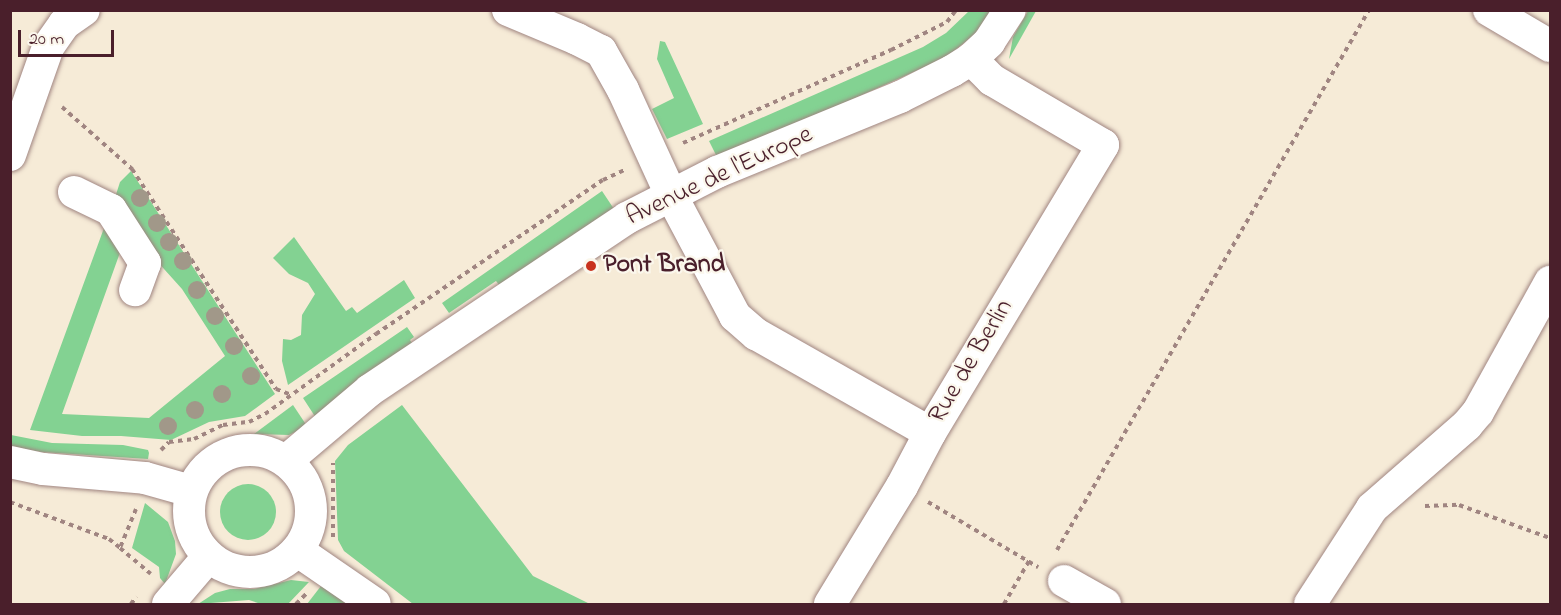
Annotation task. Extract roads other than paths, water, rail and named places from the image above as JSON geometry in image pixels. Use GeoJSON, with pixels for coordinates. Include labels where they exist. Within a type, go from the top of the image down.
{"type":"FeatureCollection","features":[{"type":"Feature","properties":{"kind":"street"},"geometry":{"type":"LineString","coordinates":[[10,155],[48,47],[64,24],[84,10]]}},
{"type":"Feature","properties":{"kind":"street","name":"Rue de Berlin"},"geometry":{"type":"LineString","coordinates":[[508,10],[601,51],[623,90],[671,195],[735,316],[756,334],[930,432],[1103,145],[992,80],[971,59]]}},
{"type":"Feature","properties":{"kind":"street","name":"Avenue de l'Europe"},"geometry":{"type":"LineString","coordinates":[[286,461],[370,390],[627,218],[717,172],[900,97],[952,72],[971,59],[989,42],[1010,10]]}},
{"type":"Feature","properties":{"kind":"street"},"geometry":{"type":"LineString","coordinates":[[1489,10],[1551,46]]}},
{"type":"Feature","properties":{"kind":"street"},"geometry":{"type":"LineString","coordinates":[[74,192],[111,210],[145,263],[135,290]]}},
{"type":"Feature","properties":{"kind":"street"},"geometry":{"type":"LineString","coordinates":[[1310,604],[1372,507],[1467,425],[1478,412],[1551,282]]}},
{"type":"Feature","properties":{"kind":"street"},"geometry":{"type":"LineString","coordinates":[[831,604],[902,486],[930,432]]}},
{"type":"Feature","properties":{"kind":"street"},"geometry":{"type":"LineString","coordinates":[[241,450],[264,451],[286,461],[300,475],[309,493],[312,513],[308,533],[298,550],[279,566],[255,573],[230,570],[208,557],[194,538],[188,514],[191,490],[199,476],[210,463],[225,454],[241,450]]}},
{"type":"Feature","properties":{"kind":"street"},"geometry":{"type":"LineString","coordinates":[[10,462],[44,469],[145,478],[191,490]]}},
{"type":"Feature","properties":{"kind":"street"},"geometry":{"type":"LineString","coordinates":[[298,550],[375,604]]}},
{"type":"Feature","properties":{"kind":"street"},"geometry":{"type":"LineString","coordinates":[[168,604],[208,557]]}},
{"type":"Feature","properties":{"kind":"street"},"geometry":{"type":"LineString","coordinates":[[1058,571],[1105,604]]}},
{"type":"Feature","properties":{"kind":"place","name":"Pont Brand"},"geometry":{"type":"Point","coordinates":[591,266]}}]}
